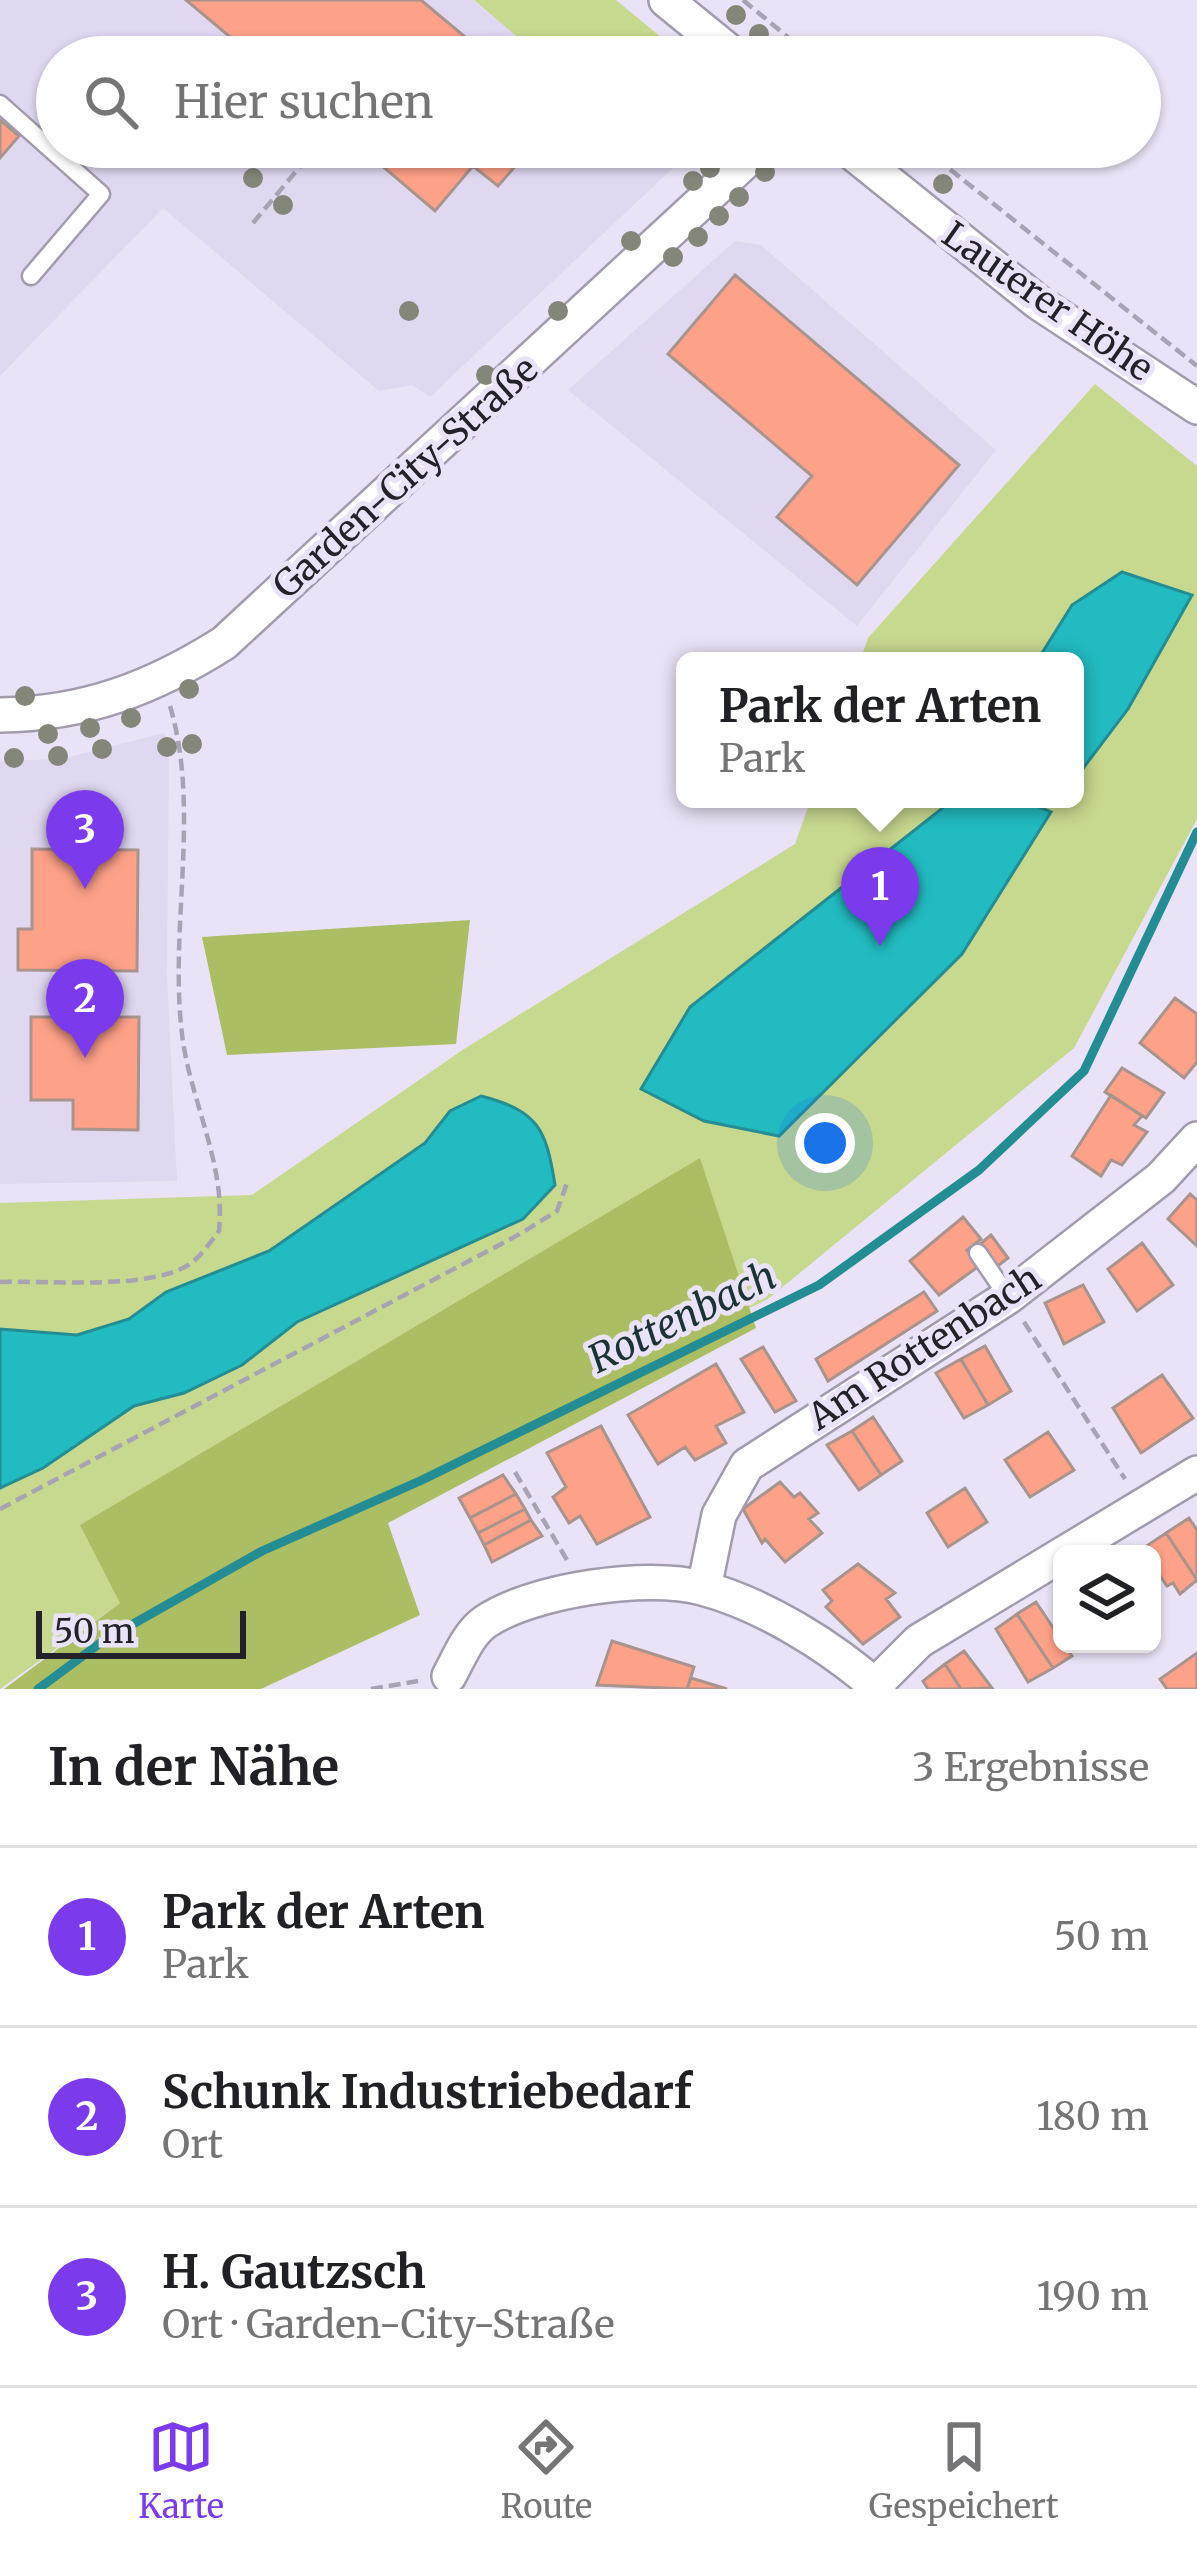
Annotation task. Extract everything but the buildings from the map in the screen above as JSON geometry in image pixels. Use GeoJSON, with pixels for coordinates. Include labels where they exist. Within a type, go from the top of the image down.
{"type":"FeatureCollection","features":[{"type":"Feature","properties":{"kind":"street"},"geometry":{"type":"LineString","coordinates":[[666,0],[710,36]]}},
{"type":"Feature","properties":{"kind":"street","name":"Garden-City-Straße"},"geometry":{"type":"LineString","coordinates":[[0,715],[67,710],[162,682],[224,643],[738,168]]}},
{"type":"Feature","properties":{"kind":"street","name":"Lauterer Höhe"},"geometry":{"type":"LineString","coordinates":[[871,168],[1039,304],[1197,407]]}},
{"type":"Feature","properties":{"kind":"street","name":"Am Rottenbach"},"geometry":{"type":"LineString","coordinates":[[704,1588],[719,1515],[747,1465],[1008,1298],[1160,1178],[1197,1138]]}},
{"type":"Feature","properties":{"kind":"street"},"geometry":{"type":"LineString","coordinates":[[449,1676],[486,1622],[585,1590],[677,1583],[704,1588],[776,1618],[877,1687],[920,1641],[1197,1473]]}},
{"type":"Feature","properties":{"kind":"lane"},"geometry":{"type":"LineString","coordinates":[[0,104],[36,136]]}},
{"type":"Feature","properties":{"kind":"lane"},"geometry":{"type":"LineString","coordinates":[[32,276],[101,194],[72,168]]}},
{"type":"Feature","properties":{"kind":"lane"},"geometry":{"type":"LineString","coordinates":[[978,1253],[1008,1298]]}},
{"type":"Feature","properties":{"kind":"path"},"geometry":{"type":"LineString","coordinates":[[743,0],[787,36]]}},
{"type":"Feature","properties":{"kind":"path"},"geometry":{"type":"LineString","coordinates":[[253,223],[299,168]]}},
{"type":"Feature","properties":{"kind":"path"},"geometry":{"type":"LineString","coordinates":[[948,168],[1197,366]]}},
{"type":"Feature","properties":{"kind":"path"},"geometry":{"type":"LineString","coordinates":[[0,1282],[146,1278],[195,1261],[219,1231],[219,1184],[182,1037],[178,955],[183,766],[162,682]]}},
{"type":"Feature","properties":{"kind":"path"},"geometry":{"type":"LineString","coordinates":[[0,1509],[520,1234],[557,1211],[568,1180]]}},
{"type":"Feature","properties":{"kind":"path"},"geometry":{"type":"LineString","coordinates":[[1008,1298],[1141,1504]]}},
{"type":"Feature","properties":{"kind":"path"},"geometry":{"type":"LineString","coordinates":[[515,1472],[585,1590]]}},
{"type":"Feature","properties":{"kind":"path"},"geometry":{"type":"LineString","coordinates":[[371,1689],[449,1676]]}},
{"type":"Feature","properties":{"kind":"shaded area"},"geometry":{"type":"Polygon","coordinates":[[[0,0],[473,0],[516,36],[36,36],[36,168],[673,168],[430,397],[412,385],[379,391],[163,208],[0,376],[0,0]]]}},
{"type":"Feature","properties":{"kind":"shaded area"},"geometry":{"type":"Polygon","coordinates":[[[735,241],[761,245],[996,450],[857,626],[568,390],[735,241]]]}},
{"type":"Feature","properties":{"kind":"shaded area"},"geometry":{"type":"Polygon","coordinates":[[[164,733],[169,743],[167,977],[177,1181],[0,1184],[0,761],[62,759],[164,733]]]}},
{"type":"Feature","properties":{"kind":"green space"},"geometry":{"type":"Polygon","coordinates":[[[474,0],[616,0],[660,36],[516,36],[474,0]]]}},
{"type":"Feature","properties":{"kind":"green space"},"geometry":{"type":"Polygon","coordinates":[[[1095,384],[1197,466],[1197,819],[1074,1048],[768,1299],[120,1603],[0,1689],[0,1203],[252,1195],[464,1049],[795,844],[808,808],[1084,808],[1084,652],[863,652],[868,638],[1095,384]]]}},
{"type":"Feature","properties":{"kind":"green space"},"geometry":{"type":"Polygon","coordinates":[[[470,920],[456,1044],[227,1055],[202,937],[470,920]]]}},
{"type":"Feature","properties":{"kind":"green space"},"geometry":{"type":"Polygon","coordinates":[[[700,1158],[756,1328],[388,1523],[420,1615],[261,1689],[4,1689],[120,1603],[80,1525],[700,1158]]]}},
{"type":"Feature","properties":{"kind":"water"},"geometry":{"type":"Polygon","coordinates":[[[1122,572],[1192,595],[1128,709],[1084,767],[1084,652],[1043,652],[1072,605],[1122,572]]]}},
{"type":"Feature","properties":{"kind":"water"},"geometry":{"type":"Polygon","coordinates":[[[943,808],[1042,808],[1051,812],[962,954],[779,1136],[704,1121],[641,1089],[690,1007],[943,808]]]}},
{"type":"Feature","properties":{"kind":"water"},"geometry":{"type":"Polygon","coordinates":[[[481,1096],[527,1116],[548,1149],[555,1185],[523,1219],[297,1322],[242,1365],[184,1393],[134,1406],[43,1468],[0,1488],[0,1329],[77,1335],[129,1319],[166,1292],[269,1251],[425,1143],[450,1111],[481,1096]]]}},
{"type":"Feature","properties":{"kind":"waterway","name":"Rottenbach"},"geometry":{"type":"LineString","coordinates":[[38,1689],[103,1641],[262,1551],[422,1480],[819,1285],[979,1170],[1084,1071],[1197,832]]}},
{"type":"Feature","properties":{"kind":"place","name":"H. Gautzsch"},"geometry":{"type":"Point","coordinates":[85,889]}},
{"type":"Feature","properties":{"kind":"place","name":"Park der Arten"},"geometry":{"type":"Point","coordinates":[880,946]}},
{"type":"Feature","properties":{"kind":"place","name":"Schunk Industriebedarf"},"geometry":{"type":"Point","coordinates":[85,1058]}}]}
